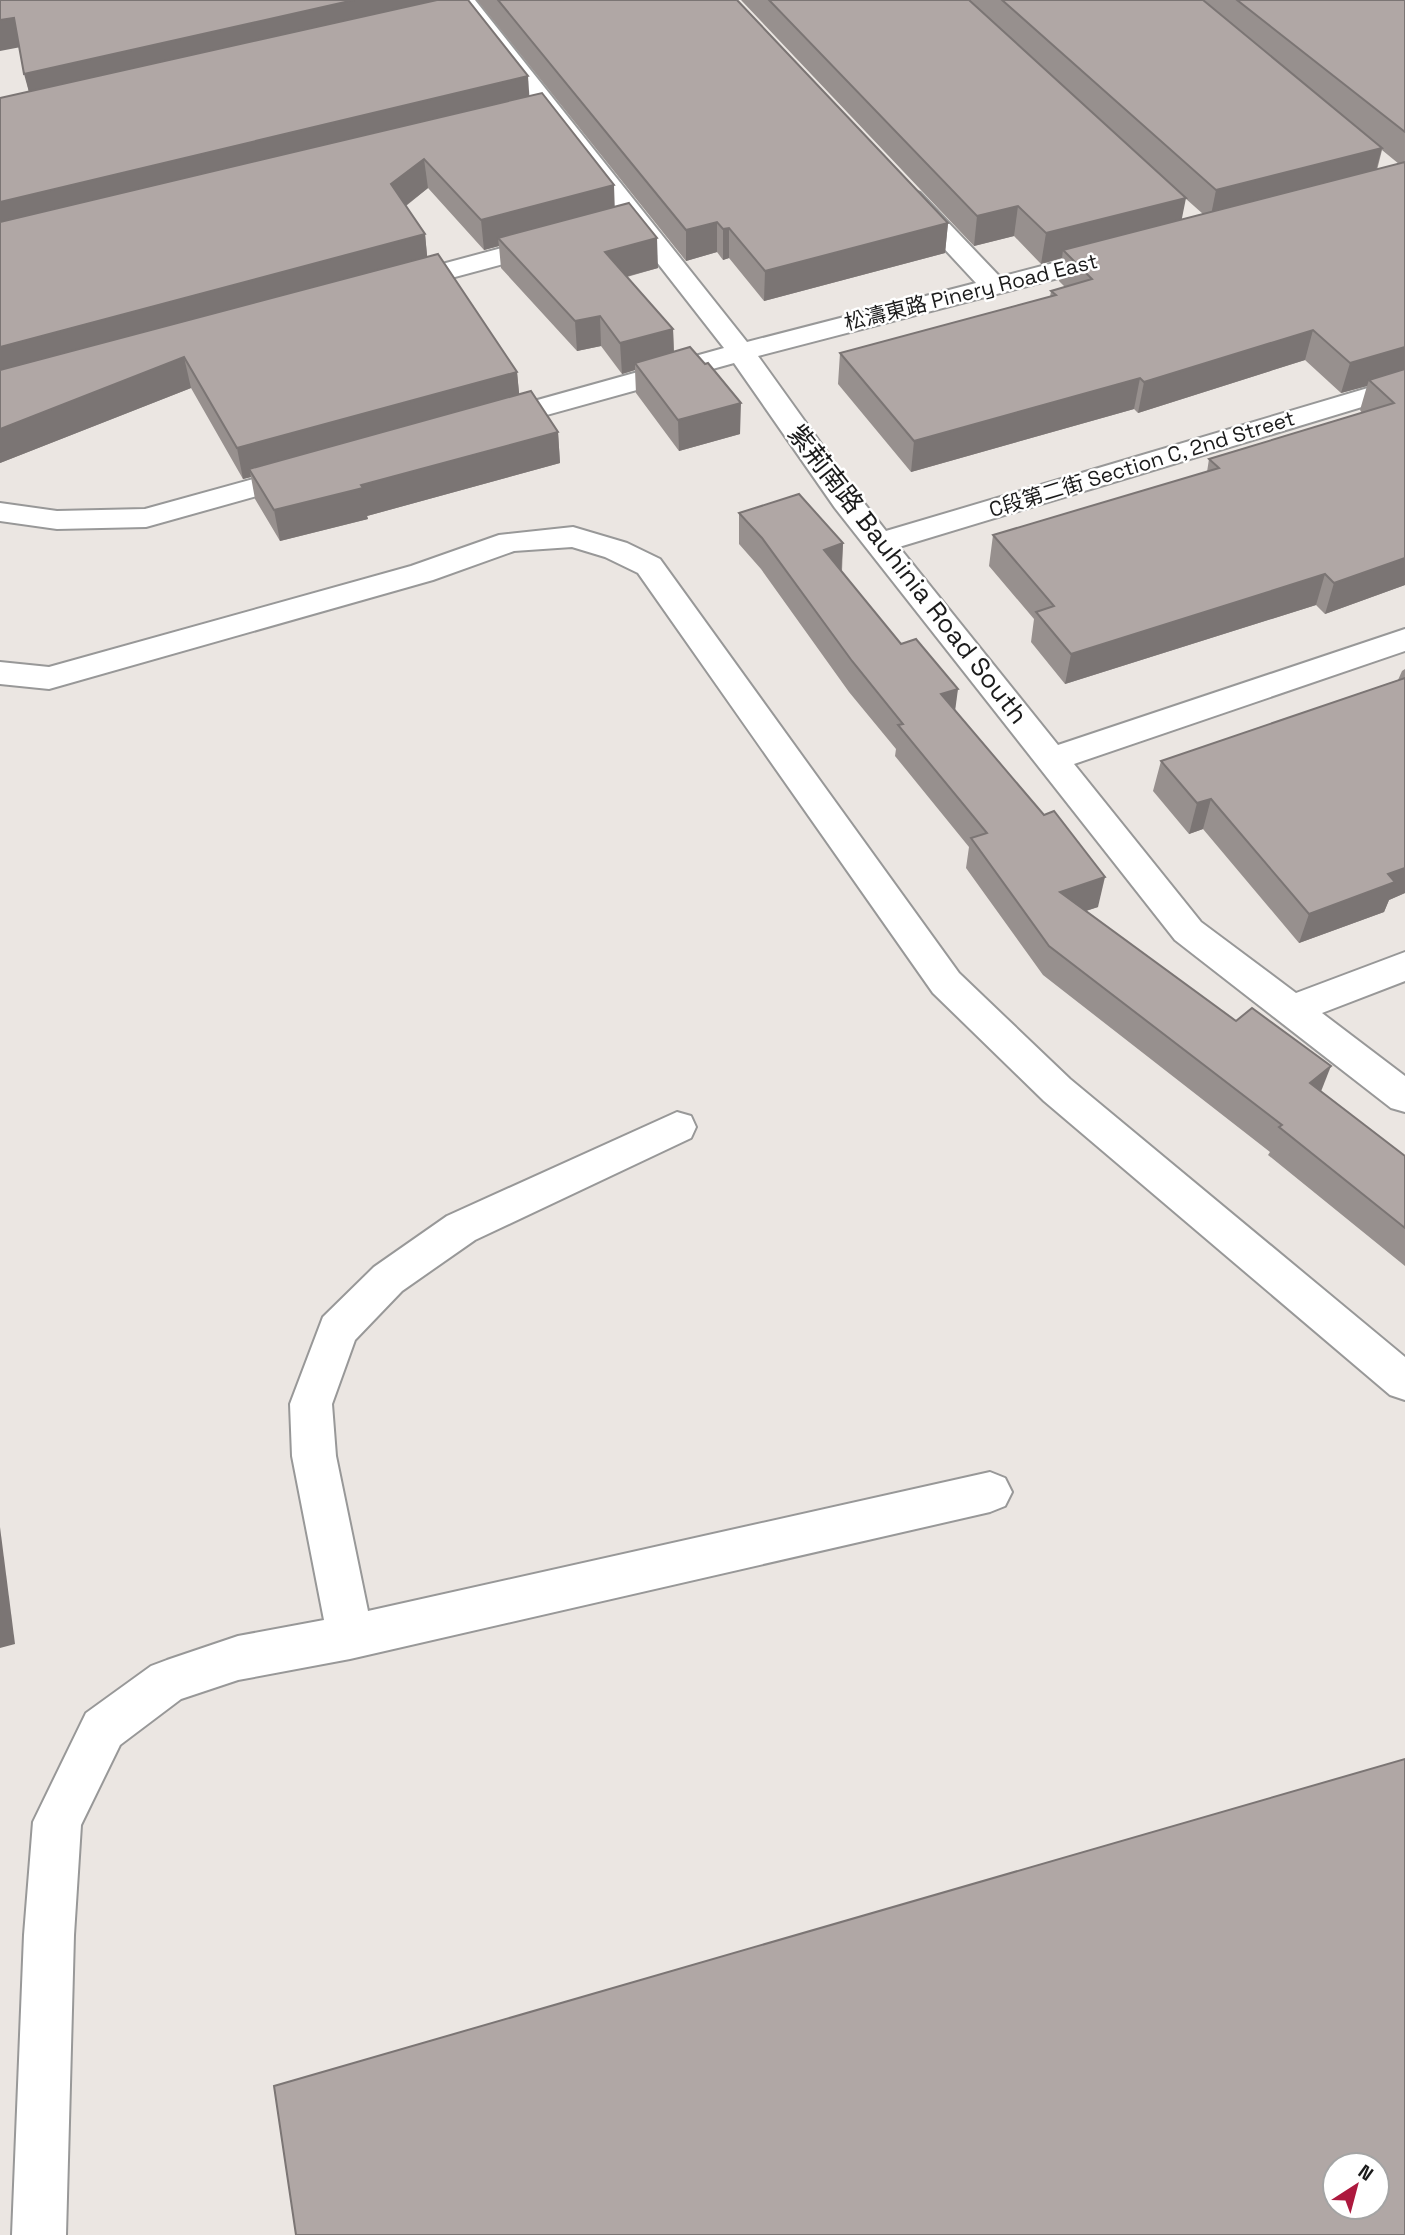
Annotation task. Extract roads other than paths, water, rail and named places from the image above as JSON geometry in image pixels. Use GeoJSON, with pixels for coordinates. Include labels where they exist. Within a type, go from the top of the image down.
{"type":"FeatureCollection","features":[{"type":"Feature","properties":{"kind":"street","name":"紫荊南路 Bauhinia Road South"},"geometry":{"type":"LineString","coordinates":[[461,10],[537,114],[624,224],[741,352],[846,501],[1188,931],[1405,1097]]}},
{"type":"Feature","properties":{"kind":"street"},"geometry":{"type":"LineString","coordinates":[[897,183],[993,285]]}},
{"type":"Feature","properties":{"kind":"street"},"geometry":{"type":"LineString","coordinates":[[371,291],[570,238]]}},
{"type":"Feature","properties":{"kind":"street","name":"松濤東路 Pinery Road East"},"geometry":{"type":"LineString","coordinates":[[463,429],[741,352],[1139,249]]}},
{"type":"Feature","properties":{"kind":"street","name":"C段第二街 Section C, 2nd Street"},"geometry":{"type":"LineString","coordinates":[[879,543],[1405,386]]}},
{"type":"Feature","properties":{"kind":"street"},"geometry":{"type":"LineString","coordinates":[[0,512],[57,520],[146,518],[331,466]]}},
{"type":"Feature","properties":{"kind":"street"},"geometry":{"type":"LineString","coordinates":[[0,673],[49,678],[422,573],[510,542],[573,537],[616,550],[649,566],[946,983],[1057,1090],[1405,1382]]}},
{"type":"Feature","properties":{"kind":"street"},"geometry":{"type":"LineString","coordinates":[[1052,759],[1405,639]]}},
{"type":"Feature","properties":{"kind":"street"},"geometry":{"type":"LineString","coordinates":[[1292,1010],[1405,966]]}},
{"type":"Feature","properties":{"kind":"street"},"geometry":{"type":"LineString","coordinates":[[350,1637],[314,1456],[311,1404],[338,1330],[388,1279],[461,1228],[677,1127]]}},
{"type":"Feature","properties":{"kind":"street"},"geometry":{"type":"LineString","coordinates":[[39,2235],[49,1935],[57,1822],[103,1728],[167,1682],[238,1658],[350,1637],[990,1492]]}}]}
